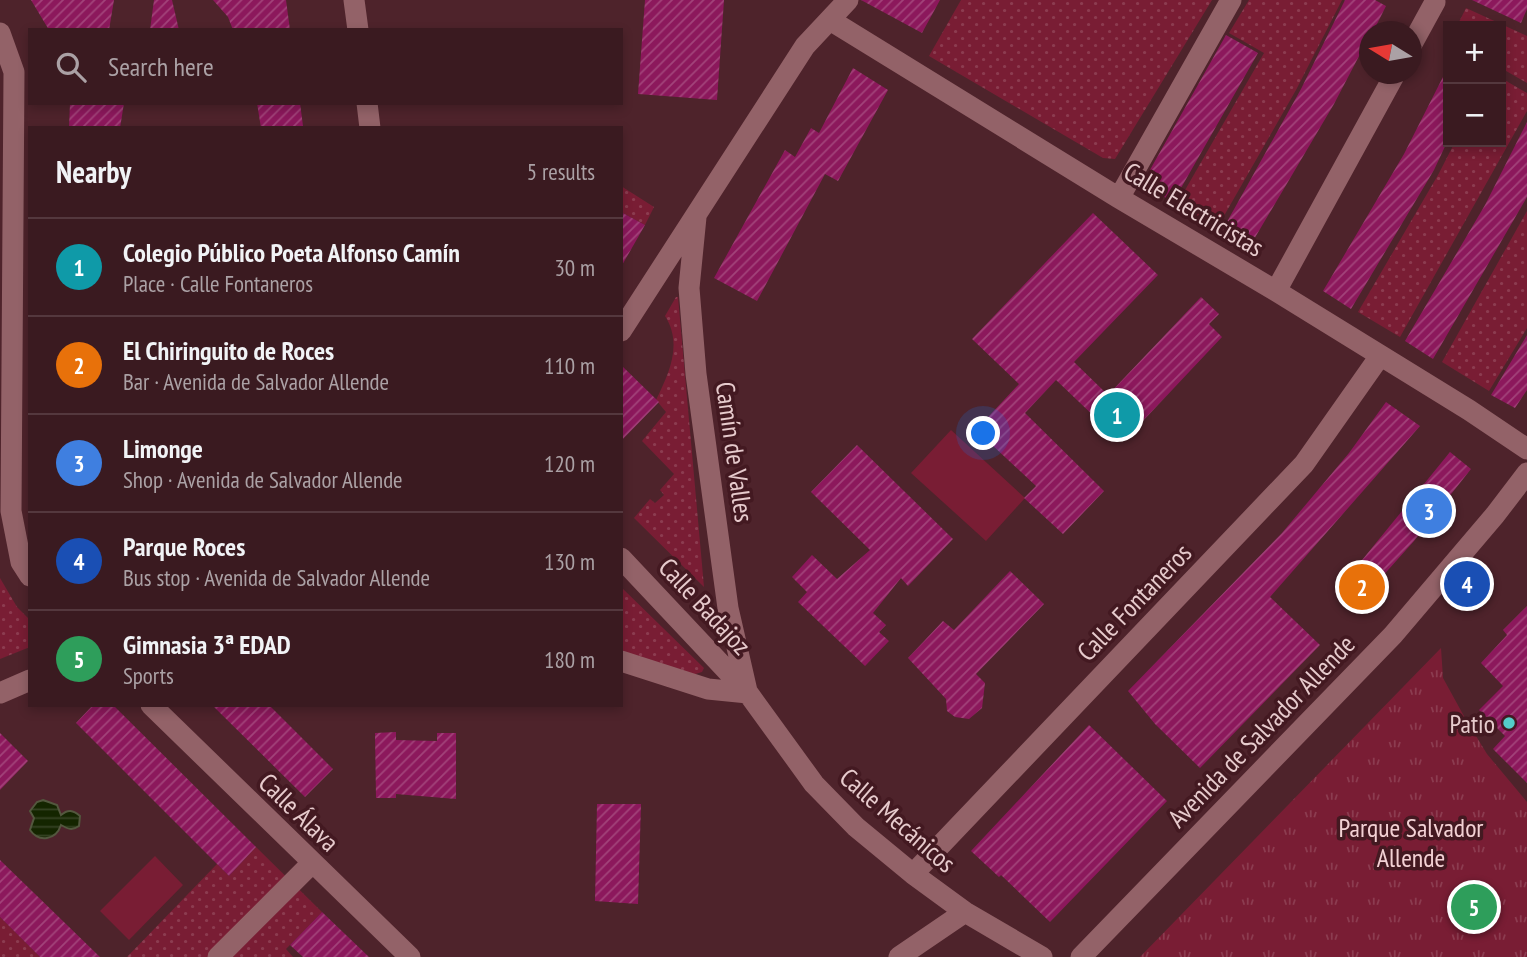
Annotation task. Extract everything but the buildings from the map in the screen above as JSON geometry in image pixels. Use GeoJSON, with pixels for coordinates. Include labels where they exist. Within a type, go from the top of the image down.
{"type":"FeatureCollection","features":[{"type":"Feature","properties":{"kind":"street"},"geometry":{"type":"LineString","coordinates":[[354,0],[358,28]]}},
{"type":"Feature","properties":{"kind":"street"},"geometry":{"type":"LineString","coordinates":[[623,328],[805,46],[848,0]]}},
{"type":"Feature","properties":{"kind":"street"},"geometry":{"type":"LineString","coordinates":[[1119,198],[1231,0]]}},
{"type":"Feature","properties":{"kind":"street"},"geometry":{"type":"LineString","coordinates":[[1422,25],[1434,2]]}},
{"type":"Feature","properties":{"kind":"street","name":"Calle Electricistas"},"geometry":{"type":"LineString","coordinates":[[830,20],[1276,291],[1469,410],[1527,449]]}},
{"type":"Feature","properties":{"kind":"street"},"geometry":{"type":"LineString","coordinates":[[0,33],[13,72],[20,471],[11,512],[21,562],[28,573]]}},
{"type":"Feature","properties":{"kind":"street"},"geometry":{"type":"LineString","coordinates":[[1276,291],[1390,84]]}},
{"type":"Feature","properties":{"kind":"street"},"geometry":{"type":"LineString","coordinates":[[367,105],[370,126]]}},
{"type":"Feature","properties":{"kind":"street","name":"Camín de Valles"},"geometry":{"type":"LineString","coordinates":[[696,217],[689,288],[696,374],[728,608],[748,693]]}},
{"type":"Feature","properties":{"kind":"street","name":"Calle Fontaneros"},"geometry":{"type":"LineString","coordinates":[[913,874],[1304,464],[1380,356]]}},
{"type":"Feature","properties":{"kind":"street","name":"Avenida de Salvador Allende"},"geometry":{"type":"LineString","coordinates":[[1081,957],[1394,635],[1527,473]]}},
{"type":"Feature","properties":{"kind":"street","name":"Calle Badajoz"},"geometry":{"type":"LineString","coordinates":[[623,560],[748,693]]}},
{"type":"Feature","properties":{"kind":"street"},"geometry":{"type":"LineString","coordinates":[[623,662],[708,689],[748,693]]}},
{"type":"Feature","properties":{"kind":"street"},"geometry":{"type":"LineString","coordinates":[[0,694],[28,681]]}},
{"type":"Feature","properties":{"kind":"street","name":"Calle Mecánicos"},"geometry":{"type":"LineString","coordinates":[[748,693],[814,783],[856,827],[965,912],[1042,957]]}},
{"type":"Feature","properties":{"kind":"street","name":"Calle Álava"},"geometry":{"type":"LineString","coordinates":[[153,707],[410,957]]}},
{"type":"Feature","properties":{"kind":"street"},"geometry":{"type":"LineString","coordinates":[[218,957],[312,863]]}},
{"type":"Feature","properties":{"kind":"street"},"geometry":{"type":"LineString","coordinates":[[899,957],[965,912]]}},
{"type":"Feature","properties":{"kind":"green space"},"geometry":{"type":"Polygon","coordinates":[[[961,0],[1212,0],[1115,159],[1103,158],[929,56],[961,0]]]}},
{"type":"Feature","properties":{"kind":"green space"},"geometry":{"type":"Polygon","coordinates":[[[1249,0],[1342,0],[1296,90],[1217,228],[1177,204],[1264,53],[1229,33],[1249,0]]]}},
{"type":"Feature","properties":{"kind":"green space"},"geometry":{"type":"Polygon","coordinates":[[[1466,8],[1494,21],[1460,21],[1466,8]]]}},
{"type":"Feature","properties":{"kind":"green space"},"geometry":{"type":"Polygon","coordinates":[[[1506,26],[1527,36],[1527,83],[1506,71],[1506,26]]]}},
{"type":"Feature","properties":{"kind":"green space"},"geometry":{"type":"Polygon","coordinates":[[[1506,81],[1527,93],[1527,111],[1400,337],[1358,312],[1452,147],[1506,147],[1506,81]]]}},
{"type":"Feature","properties":{"kind":"green space"},"geometry":{"type":"Polygon","coordinates":[[[623,187],[654,207],[645,225],[623,213],[623,187]]]}},
{"type":"Feature","properties":{"kind":"green space"},"geometry":{"type":"Polygon","coordinates":[[[1527,211],[1527,328],[1489,391],[1442,362],[1527,211]]]}},
{"type":"Feature","properties":{"kind":"green space"},"geometry":{"type":"Polygon","coordinates":[[[676,297],[704,587],[634,518],[650,499],[655,503],[664,495],[660,490],[674,474],[642,441],[666,412],[656,400],[672,358],[673,337],[665,316],[676,297]]]}},
{"type":"Feature","properties":{"kind":"green space"},"geometry":{"type":"Polygon","coordinates":[[[951,430],[1025,498],[986,541],[911,473],[951,430]]]}},
{"type":"Feature","properties":{"kind":"green space"},"geometry":{"type":"Polygon","coordinates":[[[0,578],[17,607],[28,618],[28,648],[0,659],[0,578]]]}},
{"type":"Feature","properties":{"kind":"green space"},"geometry":{"type":"Polygon","coordinates":[[[623,589],[704,668],[702,672],[692,675],[623,653],[623,589]]]}},
{"type":"Feature","properties":{"kind":"green space","name":"Parque Salvador Allende"},"geometry":{"type":"Polygon","coordinates":[[[1441,648],[1443,678],[1465,718],[1487,754],[1527,802],[1527,957],[1140,957],[1441,648]]]}},
{"type":"Feature","properties":{"kind":"green space"},"geometry":{"type":"Polygon","coordinates":[[[256,847],[322,912],[286,949],[293,957],[127,957],[217,864],[229,876],[256,847]]]}},
{"type":"Feature","properties":{"kind":"green space"},"geometry":{"type":"Polygon","coordinates":[[[155,856],[183,885],[129,940],[100,911],[155,856]]]}},
{"type":"Feature","properties":{"kind":"green space"},"geometry":{"type":"Polygon","coordinates":[[[1474,879],[1485,881],[1498,892],[1503,908],[1501,919],[1490,932],[1474,937],[1463,935],[1450,924],[1445,908],[1447,897],[1458,884],[1474,879]]]}},
{"type":"Feature","properties":{"kind":"green space"},"geometry":{"type":"Polygon","coordinates":[[[0,917],[40,957],[0,957],[0,917]]]}},
{"type":"Feature","properties":{"kind":"shaded area"},"geometry":{"type":"Polygon","coordinates":[[[43,800],[57,805],[61,815],[73,811],[80,816],[79,826],[70,829],[61,825],[51,837],[38,837],[30,830],[34,818],[30,811],[37,802],[43,800]]]}},
{"type":"Feature","properties":{"kind":"place","name":"Colegio Público Poeta Alfonso Camín"},"geometry":{"type":"Point","coordinates":[1117,415]}},
{"type":"Feature","properties":{"kind":"place","name":"Limonge"},"geometry":{"type":"Point","coordinates":[1429,511]}},
{"type":"Feature","properties":{"kind":"place","name":"Parque Roces"},"geometry":{"type":"Point","coordinates":[1467,584]}},
{"type":"Feature","properties":{"kind":"place","name":"El Chiringuito de Roces"},"geometry":{"type":"Point","coordinates":[1362,587]}},
{"type":"Feature","properties":{"kind":"place","name":"Patio"},"geometry":{"type":"Point","coordinates":[1509,723]}},
{"type":"Feature","properties":{"kind":"place","name":"Gimnasia 3ª EDAD"},"geometry":{"type":"Point","coordinates":[1474,907]}}]}
